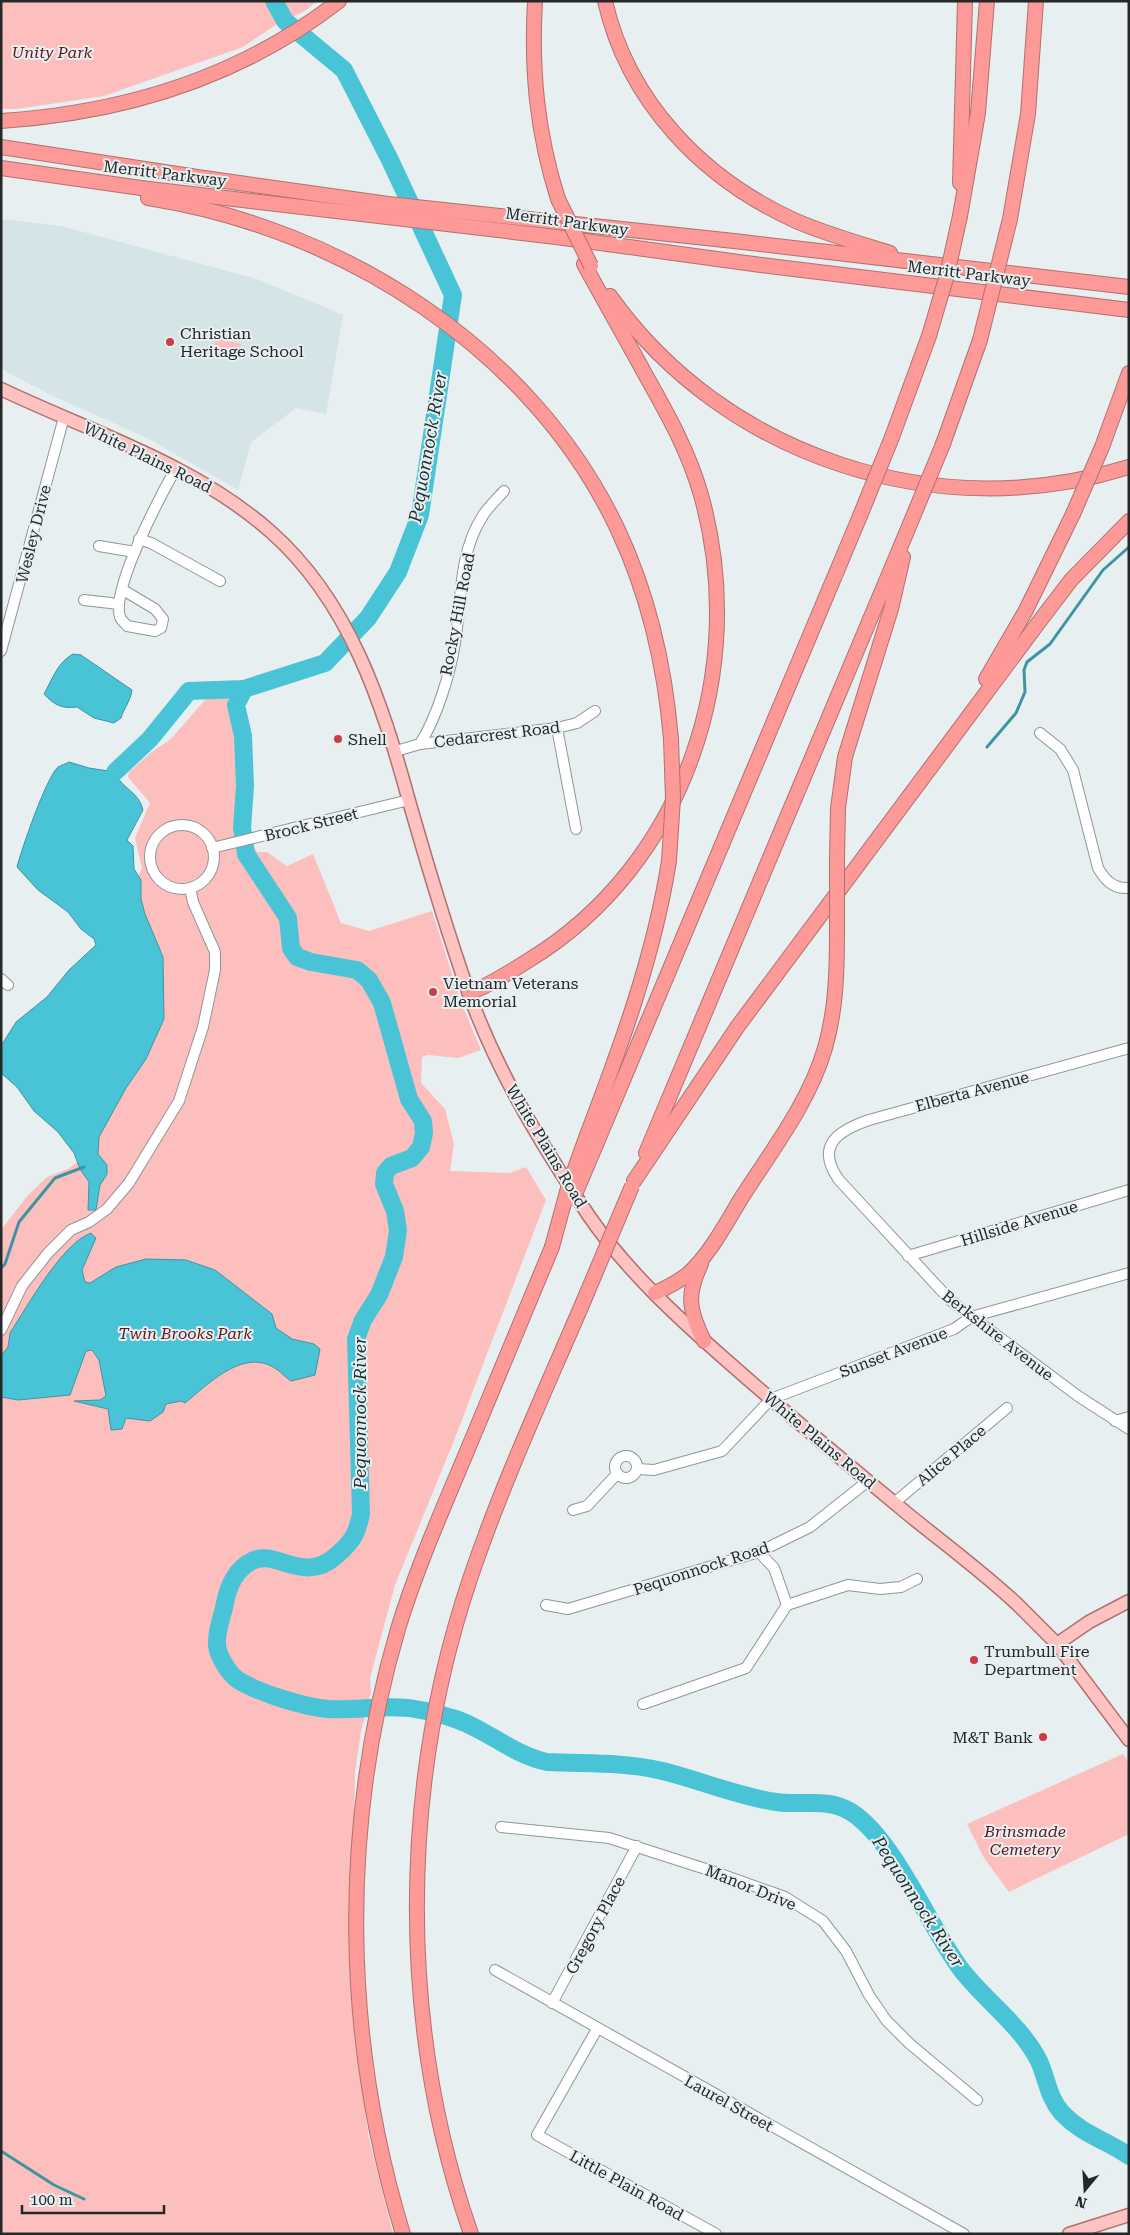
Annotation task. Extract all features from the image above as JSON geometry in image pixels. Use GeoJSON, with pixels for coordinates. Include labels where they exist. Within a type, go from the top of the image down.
{"type":"FeatureCollection","features":[{"type":"Feature","properties":{"kind":"highway"},"geometry":{"type":"LineString","coordinates":[[1,122],[83,113],[144,99],[211,76],[280,42],[339,1]]}},
{"type":"Feature","properties":{"kind":"highway"},"geometry":{"type":"LineString","coordinates":[[469,993],[491,984],[564,938],[602,904],[628,875],[660,826],[679,790],[699,735],[712,682],[717,628],[716,574],[710,536],[697,483],[679,437],[587,265],[558,198],[543,148],[535,97],[533,50],[535,1]]}},
{"type":"Feature","properties":{"kind":"highway"},"geometry":{"type":"LineString","coordinates":[[605,1],[619,45],[634,78],[678,140],[703,163],[770,208],[797,221],[831,235],[924,263]]}},
{"type":"Feature","properties":{"kind":"highway"},"geometry":{"type":"LineString","coordinates":[[960,216],[960,135],[965,1]]}},
{"type":"Feature","properties":{"kind":"highway"},"geometry":{"type":"LineString","coordinates":[[592,1138],[860,516],[892,437],[929,336],[947,275],[960,216],[978,113],[987,1]]}},
{"type":"Feature","properties":{"kind":"highway"},"geometry":{"type":"LineString","coordinates":[[471,2234],[442,2127],[429,2059],[421,1990],[418,1886],[427,1765],[442,1680],[460,1613],[481,1548],[944,444],[980,340],[1010,219],[1028,114],[1036,1]]}},
{"type":"Feature","properties":{"kind":"highway","name":"Merritt Parkway"},"geometry":{"type":"LineString","coordinates":[[1,147],[388,204],[1129,287]]}},
{"type":"Feature","properties":{"kind":"highway"},"geometry":{"type":"LineString","coordinates":[[1,169],[56,183],[167,201],[262,227],[315,246],[351,263],[406,294],[477,349],[504,373],[553,427],[594,487],[618,530],[653,634],[666,697],[671,739],[674,798],[669,861],[660,913],[648,956],[592,1138],[552,1247],[421,1563],[386,1672],[369,1759],[361,1815],[356,1884],[358,1999],[364,2060],[376,2131],[403,2234]]}},
{"type":"Feature","properties":{"kind":"highway","name":"Merritt Parkway"},"geometry":{"type":"LineString","coordinates":[[1,169],[1129,310]]}},
{"type":"Feature","properties":{"kind":"highway"},"geometry":{"type":"LineString","coordinates":[[587,265],[653,349],[694,386],[762,432],[817,456],[853,469],[899,480],[952,486],[1006,489],[1096,476],[1129,468]]}},
{"type":"Feature","properties":{"kind":"highway"},"geometry":{"type":"LineString","coordinates":[[918,785],[1005,648],[1033,597],[1073,514],[1102,447],[1129,373]]}},
{"type":"Feature","properties":{"kind":"highway"},"geometry":{"type":"LineString","coordinates":[[633,1183],[738,1026],[918,785],[1066,588],[1111,537],[1129,521]]}},
{"type":"Feature","properties":{"kind":"highway"},"geometry":{"type":"LineString","coordinates":[[704,1341],[692,1310],[691,1292],[696,1275],[712,1244],[796,1112],[819,1066],[829,1034],[835,1000],[838,808],[845,757],[892,609],[910,524]]}},
{"type":"Feature","properties":{"kind":"highway"},"geometry":{"type":"LineString","coordinates":[[655,1294],[688,1274],[712,1244]]}},
{"type":"Feature","properties":{"kind":"main road","name":"White Plains Road"},"geometry":{"type":"LineString","coordinates":[[1,389],[176,468],[214,488],[272,533],[311,578],[334,609],[362,660],[396,751],[409,800],[469,993],[515,1099],[593,1221],[623,1259],[655,1294],[704,1341],[894,1503],[996,1584],[1057,1644],[1129,1740]]}},
{"type":"Feature","properties":{"kind":"main road"},"geometry":{"type":"LineString","coordinates":[[1057,1644],[1089,1622],[1129,1601]]}},
{"type":"Feature","properties":{"kind":"main road"},"geometry":{"type":"LineString","coordinates":[[1069,2234],[1129,2215]]}},
{"type":"Feature","properties":{"kind":"street","name":"Wesley Drive"},"geometry":{"type":"LineString","coordinates":[[1,651],[64,417]]}},
{"type":"Feature","properties":{"kind":"street"},"geometry":{"type":"LineString","coordinates":[[123,590],[155,609],[163,619],[161,628],[155,631],[127,626],[120,618],[119,604],[123,590],[139,540],[176,468]]}},
{"type":"Feature","properties":{"kind":"street","name":"Rocky Hill Road"},"geometry":{"type":"LineString","coordinates":[[420,744],[428,730],[455,644],[463,567],[473,536],[482,516],[504,491]]}},
{"type":"Feature","properties":{"kind":"street"},"geometry":{"type":"LineString","coordinates":[[139,540],[151,543],[220,581]]}},
{"type":"Feature","properties":{"kind":"street"},"geometry":{"type":"LineString","coordinates":[[99,546],[135,552]]}},
{"type":"Feature","properties":{"kind":"street"},"geometry":{"type":"LineString","coordinates":[[84,600],[119,604]]}},
{"type":"Feature","properties":{"kind":"street","name":"Cedarcrest Road"},"geometry":{"type":"LineString","coordinates":[[396,751],[420,744],[557,728],[577,723],[595,711]]}},
{"type":"Feature","properties":{"kind":"street"},"geometry":{"type":"LineString","coordinates":[[557,728],[576,830]]}},
{"type":"Feature","properties":{"kind":"street"},"geometry":{"type":"LineString","coordinates":[[1040,733],[1060,749],[1074,770],[1098,868],[1103,878],[1115,886],[1129,888]]}},
{"type":"Feature","properties":{"kind":"street","name":"Brock Street"},"geometry":{"type":"LineString","coordinates":[[212,848],[409,800]]}},
{"type":"Feature","properties":{"kind":"street"},"geometry":{"type":"LineString","coordinates":[[174,826],[196,829],[211,842],[212,848],[213,863],[210,871],[199,884],[190,888],[178,889],[167,886],[158,879],[152,870],[151,848],[156,838],[174,826]]}},
{"type":"Feature","properties":{"kind":"street"},"geometry":{"type":"LineString","coordinates":[[1,1330],[22,1286],[48,1253],[71,1230],[89,1222],[107,1208],[129,1183],[179,1101],[203,1027],[216,952],[193,902],[190,888]]}},
{"type":"Feature","properties":{"kind":"street","name":"Elberta Avenue"},"geometry":{"type":"LineString","coordinates":[[828,1153],[838,1136],[869,1120],[1129,1048]]}},
{"type":"Feature","properties":{"kind":"street","name":"Berkshire Avenue"},"geometry":{"type":"LineString","coordinates":[[828,1153],[829,1163],[839,1180],[934,1285],[971,1317],[1115,1421],[1129,1429]]}},
{"type":"Feature","properties":{"kind":"street","name":"Hillside Avenue"},"geometry":{"type":"LineString","coordinates":[[908,1256],[1129,1190]]}},
{"type":"Feature","properties":{"kind":"street","name":"Sunset Avenue"},"geometry":{"type":"LineString","coordinates":[[771,1399],[954,1329],[971,1317],[1129,1273]]}},
{"type":"Feature","properties":{"kind":"street"},"geometry":{"type":"LineString","coordinates":[[617,1474],[628,1478],[637,1469],[654,1470],[722,1450],[771,1399]]}},
{"type":"Feature","properties":{"kind":"street","name":"Alice Place"},"geometry":{"type":"LineString","coordinates":[[894,1503],[1007,1408]]}},
{"type":"Feature","properties":{"kind":"street"},"geometry":{"type":"LineString","coordinates":[[1115,1421],[1129,1416]]}},
{"type":"Feature","properties":{"kind":"street"},"geometry":{"type":"LineString","coordinates":[[573,1510],[587,1506],[617,1474],[616,1462],[623,1457],[634,1461],[637,1469]]}},
{"type":"Feature","properties":{"kind":"street","name":"Pequonnock Road"},"geometry":{"type":"LineString","coordinates":[[546,1605],[568,1610],[759,1552],[810,1527],[868,1481]]}},
{"type":"Feature","properties":{"kind":"street"},"geometry":{"type":"LineString","coordinates":[[759,1552],[774,1568],[787,1605]]}},
{"type":"Feature","properties":{"kind":"street"},"geometry":{"type":"LineString","coordinates":[[643,1704],[746,1668],[787,1605],[848,1585],[880,1589],[901,1586],[917,1579]]}},
{"type":"Feature","properties":{"kind":"street","name":"Manor Drive"},"geometry":{"type":"LineString","coordinates":[[501,1826],[609,1838],[785,1897],[823,1921],[846,1951],[869,1995],[886,2020],[910,2044],[977,2100]]}},
{"type":"Feature","properties":{"kind":"street","name":"Gregory Place"},"geometry":{"type":"LineString","coordinates":[[552,2003],[637,1846]]}},
{"type":"Feature","properties":{"kind":"street","name":"Laurel Street"},"geometry":{"type":"LineString","coordinates":[[495,1970],[964,2234]]}},
{"type":"Feature","properties":{"kind":"street","name":"Little Plain Road"},"geometry":{"type":"LineString","coordinates":[[597,2029],[538,2135],[716,2234]]}},
{"type":"Feature","properties":{"kind":"shaded area","name":"Christian Heritage School"},"geometry":{"type":"Polygon","coordinates":[[[1,219],[61,226],[257,279],[343,315],[326,414],[296,408],[251,442],[238,490],[147,438],[51,395],[1,369],[1,219]]]}},
{"type":"Feature","properties":{"kind":"green space","name":"Unity Park"},"geometry":{"type":"Polygon","coordinates":[[[1,1],[317,1],[305,11],[277,24],[243,47],[104,96],[17,109],[1,109],[1,1]]]}},
{"type":"Feature","properties":{"kind":"green space"},"geometry":{"type":"Polygon","coordinates":[[[216,338],[241,344],[237,358],[212,352],[216,338]]]}},
{"type":"Feature","properties":{"kind":"green space","name":"Twin Brooks Park"},"geometry":{"type":"Polygon","coordinates":[[[227,696],[232,709],[247,834],[257,852],[267,852],[287,866],[313,854],[341,923],[369,931],[432,911],[460,1000],[481,1050],[458,1058],[428,1055],[422,1057],[421,1083],[445,1109],[454,1144],[450,1171],[510,1173],[526,1167],[546,1200],[453,1443],[395,1585],[370,1678],[371,1692],[361,1731],[355,1772],[351,1959],[354,2031],[369,2139],[393,2234],[1,2234],[1,1230],[28,1195],[47,1177],[68,1169],[90,1153],[134,884],[142,868],[135,838],[150,803],[128,777],[129,772],[153,751],[171,739],[205,700],[227,696]]]}},
{"type":"Feature","properties":{"kind":"green space","name":"Brinsmade Cemetery"},"geometry":{"type":"Polygon","coordinates":[[[1123,1754],[1129,1763],[1129,1834],[1009,1892],[984,1858],[967,1824],[1123,1754]]]}},
{"type":"Feature","properties":{"kind":"water"},"geometry":{"type":"Polygon","coordinates":[[[73,654],[81,655],[132,690],[121,718],[114,723],[94,718],[77,707],[59,705],[51,701],[44,694],[59,666],[73,654]]]}},
{"type":"Feature","properties":{"kind":"water"},"geometry":{"type":"Polygon","coordinates":[[[69,762],[89,768],[115,772],[121,782],[138,798],[141,804],[143,810],[127,840],[133,846],[134,869],[141,880],[141,899],[145,914],[163,957],[164,1019],[146,1059],[126,1088],[99,1137],[98,1154],[107,1165],[107,1174],[100,1185],[96,1210],[88,1210],[89,1182],[80,1169],[74,1153],[58,1132],[34,1111],[17,1087],[1,1073],[1,1046],[16,1022],[47,997],[69,970],[96,945],[94,939],[81,929],[68,912],[38,890],[17,867],[47,785],[58,767],[69,762]]]}},
{"type":"Feature","properties":{"kind":"water"},"geometry":{"type":"Polygon","coordinates":[[[91,1233],[96,1238],[82,1270],[85,1282],[90,1283],[116,1267],[146,1259],[186,1260],[215,1270],[272,1314],[276,1328],[292,1339],[314,1344],[320,1349],[315,1375],[291,1381],[269,1365],[258,1362],[246,1363],[213,1380],[185,1403],[181,1401],[166,1404],[163,1412],[150,1421],[126,1418],[122,1429],[111,1430],[108,1409],[74,1401],[100,1400],[106,1396],[99,1360],[92,1350],[86,1351],[70,1395],[18,1400],[1,1397],[1,1356],[8,1347],[10,1333],[57,1262],[68,1249],[91,1233]]]}},
{"type":"Feature","properties":{"kind":"waterway","name":"Pequonnock River"},"geometry":{"type":"LineString","coordinates":[[115,772],[150,739],[189,691],[244,689],[325,663],[368,618],[398,572],[420,515],[453,295],[390,160],[344,70],[285,21],[274,1]]}},
{"type":"Feature","properties":{"kind":"waterway"},"geometry":{"type":"LineString","coordinates":[[987,747],[1016,713],[1025,692],[1024,670],[1027,662],[1050,644],[1103,570],[1129,547]]}},
{"type":"Feature","properties":{"kind":"waterway","name":"Pequonnock River"},"geometry":{"type":"LineString","coordinates":[[244,689],[236,705],[243,736],[245,786],[242,828],[246,854],[288,918],[291,948],[297,957],[311,962],[357,970],[369,980],[382,1003],[409,1099],[423,1121],[424,1133],[421,1147],[412,1158],[391,1166],[385,1173],[384,1184],[395,1211],[398,1230],[394,1257],[379,1295],[363,1320],[356,1339],[361,1514],[358,1527],[347,1546],[325,1564],[301,1567],[261,1558],[252,1561],[240,1569],[229,1587],[217,1640],[219,1654],[231,1674],[247,1685],[269,1694],[307,1705],[328,1709],[394,1707],[443,1715],[464,1722],[522,1754],[547,1762],[617,1764],[645,1767],[761,1799],[786,1803],[824,1803],[842,1807],[866,1824],[881,1841],[910,1884],[960,1968],[1022,2035],[1039,2061],[1057,2107],[1078,2127],[1129,2156]]}},
{"type":"Feature","properties":{"kind":"waterway"},"geometry":{"type":"LineString","coordinates":[[1,1268],[5,1264],[19,1222],[55,1178],[84,1167]]}},
{"type":"Feature","properties":{"kind":"waterway"},"geometry":{"type":"LineString","coordinates":[[1,2151],[54,2185],[84,2199]]}},
{"type":"Feature","properties":{"kind":"place","name":"Christian Heritage School"},"geometry":{"type":"Point","coordinates":[170,342]}},
{"type":"Feature","properties":{"kind":"place","name":"Shell"},"geometry":{"type":"Point","coordinates":[338,739]}},
{"type":"Feature","properties":{"kind":"place","name":"Vietnam Veterans Memorial"},"geometry":{"type":"Point","coordinates":[433,992]}},
{"type":"Feature","properties":{"kind":"place","name":"Trumbull Fire Department"},"geometry":{"type":"Point","coordinates":[974,1660]}},
{"type":"Feature","properties":{"kind":"place","name":"M&T Bank"},"geometry":{"type":"Point","coordinates":[1043,1737]}}]}
